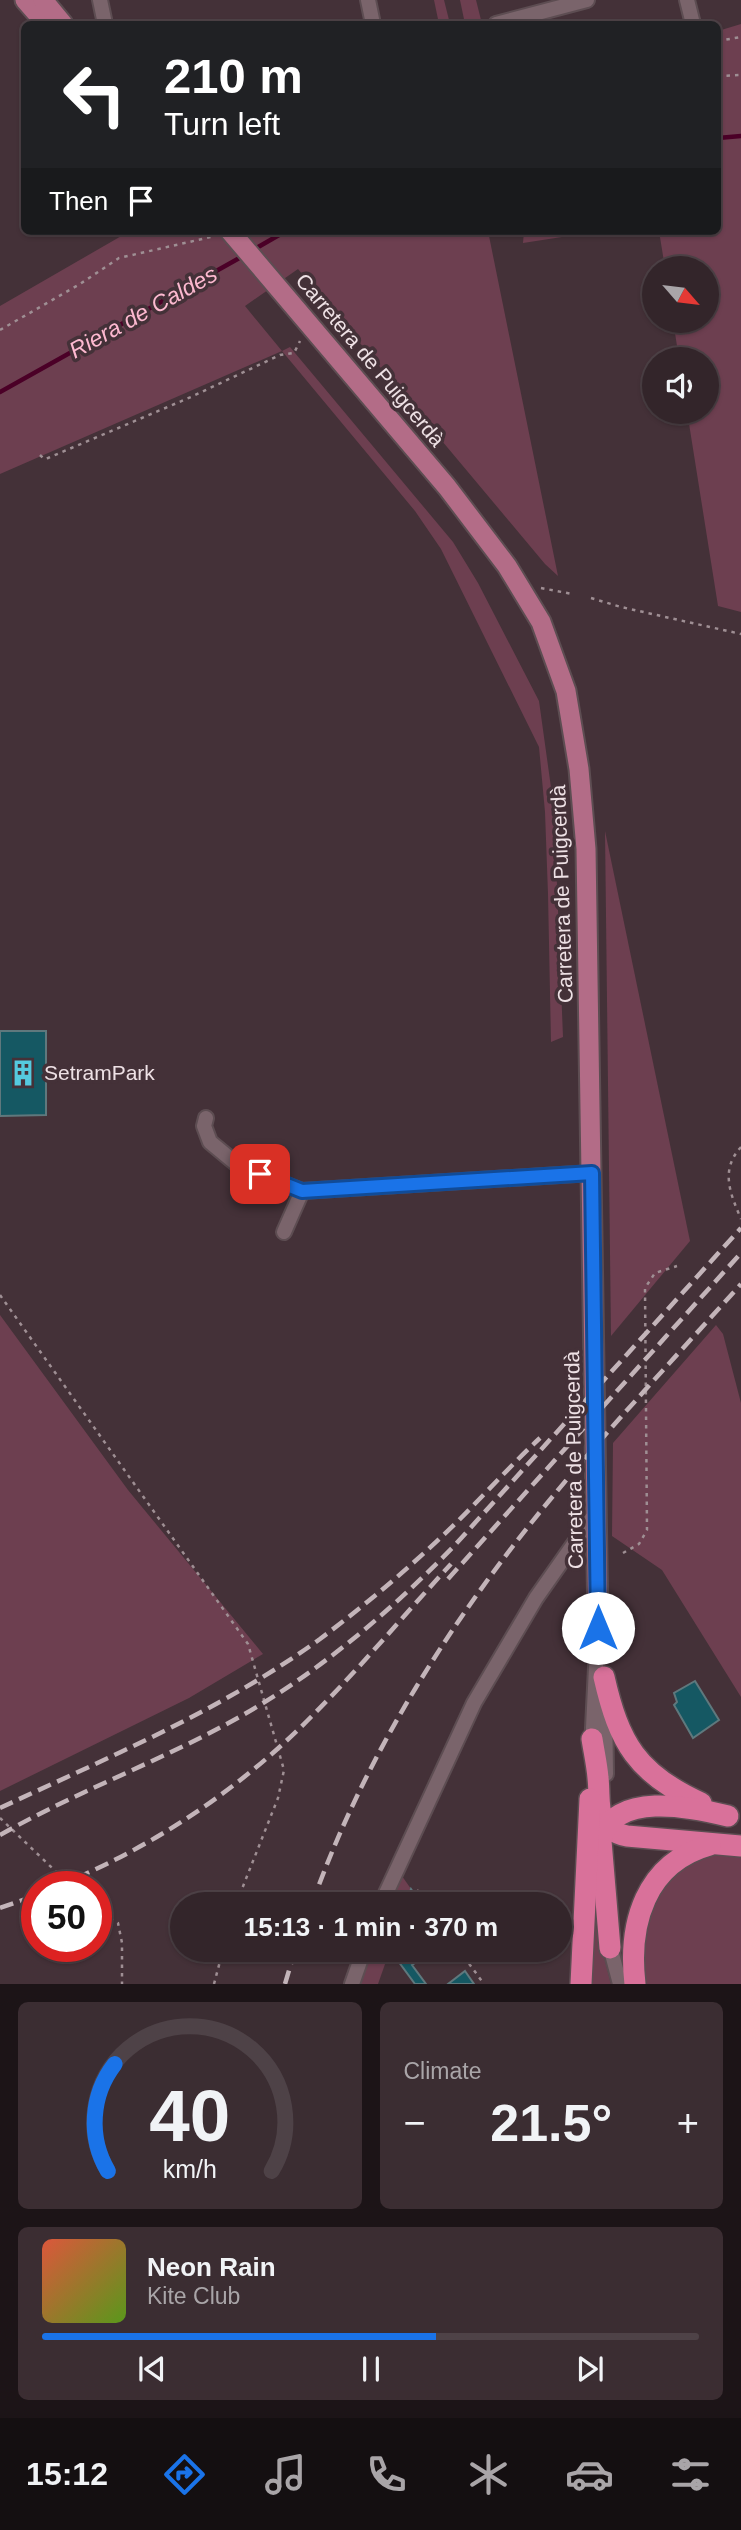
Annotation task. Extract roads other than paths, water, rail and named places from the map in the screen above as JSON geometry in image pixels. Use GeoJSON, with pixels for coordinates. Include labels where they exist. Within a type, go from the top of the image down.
{"type":"FeatureCollection","features":[{"type":"Feature","properties":{"kind":"highway"},"geometry":{"type":"LineString","coordinates":[[604,1676],[618,1728],[636,1757],[671,1787],[735,1818]]}},
{"type":"Feature","properties":{"kind":"highway"},"geometry":{"type":"LineString","coordinates":[[592,1739],[599,1781],[599,1811],[607,1825],[615,1832],[627,1836],[734,1845]]}},
{"type":"Feature","properties":{"kind":"highway"},"geometry":{"type":"LineString","coordinates":[[580,1984],[591,1783]]}},
{"type":"Feature","properties":{"kind":"highway"},"geometry":{"type":"LineString","coordinates":[[610,1948],[601,1841],[607,1825],[615,1816],[653,1807],[694,1808],[735,1818]]}},
{"type":"Feature","properties":{"kind":"highway"},"geometry":{"type":"LineString","coordinates":[[635,1984],[632,1955],[634,1936],[643,1903],[653,1886],[663,1872],[688,1853],[709,1845],[734,1845]]}},
{"type":"Feature","properties":{"kind":"main road"},"geometry":{"type":"LineString","coordinates":[[25,0],[43,21]]}},
{"type":"Feature","properties":{"kind":"main road"},"geometry":{"type":"LineString","coordinates":[[43,0],[61,21]]}},
{"type":"Feature","properties":{"kind":"main road","name":"Carretera de Puigcerdà"},"geometry":{"type":"LineString","coordinates":[[226,235],[318,335],[447,486],[507,566],[541,622],[566,691],[579,769],[586,849],[598,1628]]}},
{"type":"Feature","properties":{"kind":"street"},"geometry":{"type":"LineString","coordinates":[[368,0],[372,21]]}},
{"type":"Feature","properties":{"kind":"street"},"geometry":{"type":"LineString","coordinates":[[504,21],[544,6],[587,0]]}},
{"type":"Feature","properties":{"kind":"street"},"geometry":{"type":"LineString","coordinates":[[687,0],[692,21]]}},
{"type":"Feature","properties":{"kind":"street"},"geometry":{"type":"LineString","coordinates":[[206,1118],[204,1126],[210,1142],[239,1166],[302,1191],[592,1173]]}},
{"type":"Feature","properties":{"kind":"street"},"geometry":{"type":"LineString","coordinates":[[284,1232],[302,1191]]}},
{"type":"Feature","properties":{"kind":"street"},"geometry":{"type":"LineString","coordinates":[[387,1892],[474,1703],[536,1598],[597,1511]]}},
{"type":"Feature","properties":{"kind":"street"},"geometry":{"type":"LineString","coordinates":[[598,1628],[604,1676],[607,1825],[614,1916],[620,1957],[628,1984]]}},
{"type":"Feature","properties":{"kind":"street"},"geometry":{"type":"LineString","coordinates":[[598,1628],[591,1783],[596,1877],[620,1984]]}},
{"type":"Feature","properties":{"kind":"street"},"geometry":{"type":"LineString","coordinates":[[352,1984],[360,1962]]}},
{"type":"Feature","properties":{"kind":"waterway","name":"Riera de Caldes"},"geometry":{"type":"LineString","coordinates":[[721,138],[741,136]]}},
{"type":"Feature","properties":{"kind":"waterway","name":"Riera de Caldes"},"geometry":{"type":"LineString","coordinates":[[253,250],[279,235]]}},
{"type":"Feature","properties":{"kind":"waterway","name":"Riera de Caldes"},"geometry":{"type":"LineString","coordinates":[[0,392],[243,256]]}},
{"type":"Feature","properties":{"kind":"railway"},"geometry":{"type":"LineString","coordinates":[[0,1835],[234,1720],[294,1683],[351,1641],[404,1595],[455,1545],[741,1228]]}},
{"type":"Feature","properties":{"kind":"railway"},"geometry":{"type":"LineString","coordinates":[[448,1579],[741,1253]]}},
{"type":"Feature","properties":{"kind":"railway"},"geometry":{"type":"LineString","coordinates":[[316,1892],[347,1818],[388,1735],[462,1616],[518,1539],[579,1465],[741,1284]]}},
{"type":"Feature","properties":{"kind":"railway"},"geometry":{"type":"LineString","coordinates":[[0,1808],[164,1731],[283,1665],[320,1639],[425,1553],[540,1438]]}},
{"type":"Feature","properties":{"kind":"railway"},"geometry":{"type":"LineString","coordinates":[[92,1871],[160,1835],[255,1768],[329,1698],[451,1564]]}},
{"type":"Feature","properties":{"kind":"railway"},"geometry":{"type":"LineString","coordinates":[[0,1908],[21,1901]]}},
{"type":"Feature","properties":{"kind":"railway"},"geometry":{"type":"LineString","coordinates":[[285,1984],[291,1962]]}},
{"type":"Feature","properties":{"kind":"place","name":"SetramPark"},"geometry":{"type":"Point","coordinates":[23,1073]}}]}
